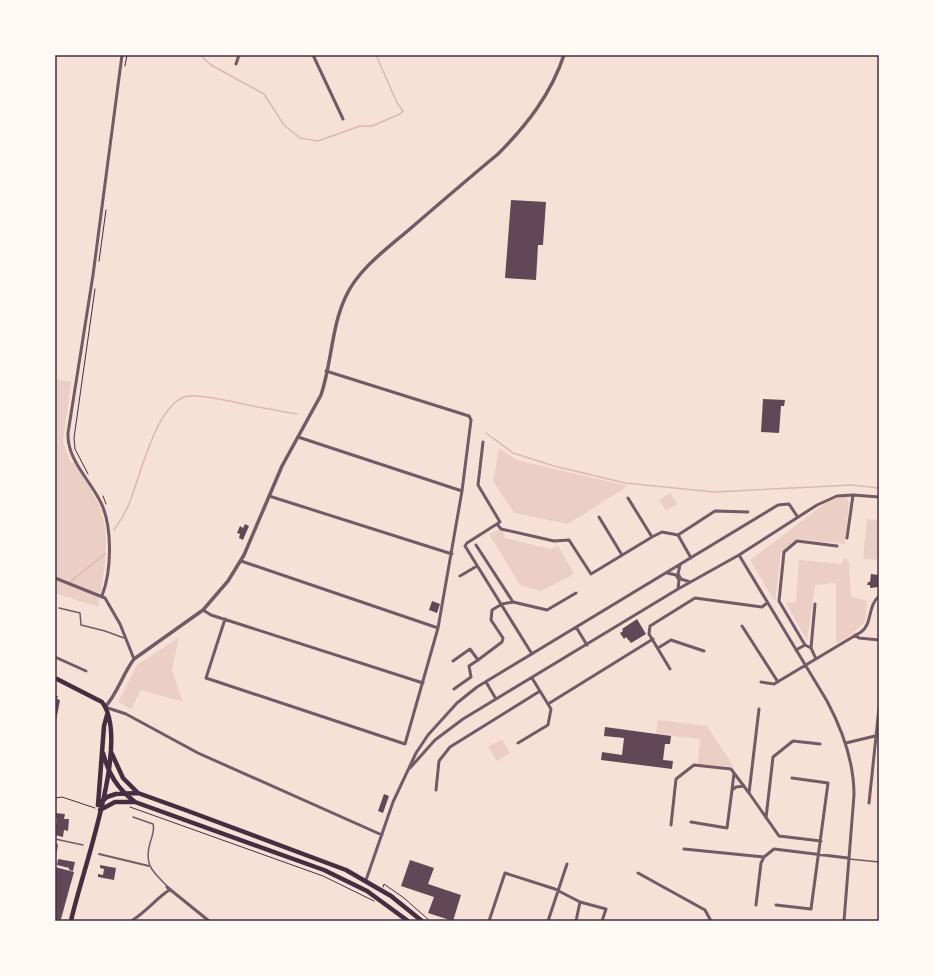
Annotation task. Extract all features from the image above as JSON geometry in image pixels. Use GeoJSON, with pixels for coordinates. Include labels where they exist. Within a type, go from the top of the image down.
{"type":"FeatureCollection","features":[{"type":"Feature","properties":{"kind":"main road"},"geometry":{"type":"LineString","coordinates":[[55,678],[102,702],[111,725],[111,752],[103,800],[71,921]]}},
{"type":"Feature","properties":{"kind":"main road"},"geometry":{"type":"LineString","coordinates":[[100,810],[98,805],[104,726],[107,714]]}},
{"type":"Feature","properties":{"kind":"main road"},"geometry":{"type":"LineString","coordinates":[[111,752],[123,778],[138,793]]}},
{"type":"Feature","properties":{"kind":"main road"},"geometry":{"type":"LineString","coordinates":[[103,754],[108,771],[124,793],[135,802],[307,864],[354,884],[367,891],[408,921]]}},
{"type":"Feature","properties":{"kind":"main road"},"geometry":{"type":"LineString","coordinates":[[98,805],[111,795],[138,793],[310,855],[366,880],[391,896],[422,921]]}},
{"type":"Feature","properties":{"kind":"main road"},"geometry":{"type":"LineString","coordinates":[[100,810],[115,802],[135,802]]}},
{"type":"Feature","properties":{"kind":"main road"},"geometry":{"type":"LineString","coordinates":[[354,884],[366,880]]}},
{"type":"Feature","properties":{"kind":"main road"},"geometry":{"type":"LineString","coordinates":[[366,880],[367,891]]}},
{"type":"Feature","properties":{"kind":"street"},"geometry":{"type":"LineString","coordinates":[[102,596],[105,586],[108,556],[107,521],[99,499],[72,454],[68,437],[93,275],[122,55]]}},
{"type":"Feature","properties":{"kind":"street"},"geometry":{"type":"LineString","coordinates":[[236,64],[239,55]]}},
{"type":"Feature","properties":{"kind":"street"},"geometry":{"type":"LineString","coordinates":[[313,55],[343,119]]}},
{"type":"Feature","properties":{"kind":"street"},"geometry":{"type":"LineString","coordinates":[[382,836],[198,753],[126,714],[105,707],[114,697],[128,667],[134,659],[203,610],[228,581],[241,561],[282,466],[319,401],[325,385],[326,371],[337,318],[353,284],[374,260],[498,154],[514,138],[539,107],[557,73],[564,55]]}},
{"type":"Feature","properties":{"kind":"street"},"geometry":{"type":"LineString","coordinates":[[224,619],[206,678],[405,744],[438,628],[462,491],[471,420],[469,416],[326,371]]}},
{"type":"Feature","properties":{"kind":"street"},"geometry":{"type":"LineString","coordinates":[[298,437],[462,491]]}},
{"type":"Feature","properties":{"kind":"street"},"geometry":{"type":"LineString","coordinates":[[483,442],[478,485],[501,529],[554,541],[569,540],[591,574],[652,537],[662,532],[678,535],[715,511],[748,512]]}},
{"type":"Feature","properties":{"kind":"street"},"geometry":{"type":"LineString","coordinates":[[408,771],[444,732],[678,589],[739,556],[797,516],[831,498],[844,494],[879,497]]}},
{"type":"Feature","properties":{"kind":"street"},"geometry":{"type":"LineString","coordinates":[[847,538],[853,495]]}},
{"type":"Feature","properties":{"kind":"street"},"geometry":{"type":"LineString","coordinates":[[269,496],[452,554]]}},
{"type":"Feature","properties":{"kind":"street"},"geometry":{"type":"LineString","coordinates":[[628,498],[652,537]]}},
{"type":"Feature","properties":{"kind":"street"},"geometry":{"type":"LineString","coordinates":[[366,880],[393,802],[422,743],[446,714],[468,694],[680,564],[782,504],[789,504],[797,516]]}},
{"type":"Feature","properties":{"kind":"street"},"geometry":{"type":"LineString","coordinates":[[599,517],[622,555]]}},
{"type":"Feature","properties":{"kind":"street"},"geometry":{"type":"LineString","coordinates":[[498,523],[467,543],[465,546],[532,654]]}},
{"type":"Feature","properties":{"kind":"street"},"geometry":{"type":"LineString","coordinates":[[678,535],[691,558]]}},
{"type":"Feature","properties":{"kind":"street"},"geometry":{"type":"LineString","coordinates":[[811,648],[805,645],[779,601],[784,552],[797,541],[837,546]]}},
{"type":"Feature","properties":{"kind":"street"},"geometry":{"type":"LineString","coordinates":[[476,545],[512,602]]}},
{"type":"Feature","properties":{"kind":"street"},"geometry":{"type":"LineString","coordinates":[[739,556],[836,717],[846,743],[854,787],[853,822],[848,858],[844,921]]}},
{"type":"Feature","properties":{"kind":"street"},"geometry":{"type":"LineString","coordinates":[[241,561],[438,628]]}},
{"type":"Feature","properties":{"kind":"street"},"geometry":{"type":"LineString","coordinates":[[680,564],[678,574],[682,579],[690,582]]}},
{"type":"Feature","properties":{"kind":"street"},"geometry":{"type":"LineString","coordinates":[[460,576],[477,566]]}},
{"type":"Feature","properties":{"kind":"street"},"geometry":{"type":"LineString","coordinates":[[666,573],[676,575],[679,580],[678,589]]}},
{"type":"Feature","properties":{"kind":"street"},"geometry":{"type":"LineString","coordinates":[[55,578],[102,596],[111,605],[134,659]]}},
{"type":"Feature","properties":{"kind":"street"},"geometry":{"type":"LineString","coordinates":[[454,690],[471,677],[469,666],[502,642],[503,638],[491,620],[492,610],[502,604],[512,602],[547,610],[576,592]]}},
{"type":"Feature","properties":{"kind":"street"},"geometry":{"type":"LineString","coordinates":[[760,682],[774,684],[816,660],[855,635],[869,624],[871,609],[879,596]]}},
{"type":"Feature","properties":{"kind":"street"},"geometry":{"type":"LineString","coordinates":[[670,669],[648,629],[650,626],[695,598],[762,607],[767,604]]}},
{"type":"Feature","properties":{"kind":"street"},"geometry":{"type":"LineString","coordinates":[[815,604],[811,648],[816,660]]}},
{"type":"Feature","properties":{"kind":"street"},"geometry":{"type":"LineString","coordinates":[[203,610],[224,619],[423,683]]}},
{"type":"Feature","properties":{"kind":"street"},"geometry":{"type":"LineString","coordinates":[[742,626],[778,682]]}},
{"type":"Feature","properties":{"kind":"street"},"geometry":{"type":"LineString","coordinates":[[576,627],[587,645]]}},
{"type":"Feature","properties":{"kind":"street"},"geometry":{"type":"LineString","coordinates":[[855,635],[859,638],[879,640]]}},
{"type":"Feature","properties":{"kind":"street"},"geometry":{"type":"LineString","coordinates":[[548,704],[653,639]]}},
{"type":"Feature","properties":{"kind":"street"},"geometry":{"type":"LineString","coordinates":[[658,648],[671,640],[704,652]]}},
{"type":"Feature","properties":{"kind":"street"},"geometry":{"type":"LineString","coordinates":[[796,650],[805,645]]}},
{"type":"Feature","properties":{"kind":"street"},"geometry":{"type":"LineString","coordinates":[[453,661],[470,649],[478,660]]}},
{"type":"Feature","properties":{"kind":"street"},"geometry":{"type":"LineString","coordinates":[[55,657],[86,671]]}},
{"type":"Feature","properties":{"kind":"street"},"geometry":{"type":"LineString","coordinates":[[518,743],[548,725],[551,709],[532,678]]}},
{"type":"Feature","properties":{"kind":"street"},"geometry":{"type":"LineString","coordinates":[[486,682],[496,699]]}},
{"type":"Feature","properties":{"kind":"street"},"geometry":{"type":"LineString","coordinates":[[436,790],[439,761],[450,747],[540,691]]}},
{"type":"Feature","properties":{"kind":"street"},"geometry":{"type":"LineString","coordinates":[[869,803],[879,708]]}},
{"type":"Feature","properties":{"kind":"street"},"geometry":{"type":"LineString","coordinates":[[749,793],[759,709]]}},
{"type":"Feature","properties":{"kind":"street"},"geometry":{"type":"LineString","coordinates":[[846,743],[879,735]]}},
{"type":"Feature","properties":{"kind":"street"},"geometry":{"type":"LineString","coordinates":[[766,818],[773,758],[793,741],[820,744]]}},
{"type":"Feature","properties":{"kind":"street"},"geometry":{"type":"LineString","coordinates":[[671,825],[676,779],[694,765],[731,769],[779,836],[821,841]]}},
{"type":"Feature","properties":{"kind":"street"},"geometry":{"type":"LineString","coordinates":[[691,822],[727,828],[734,773]]}},
{"type":"Feature","properties":{"kind":"street"},"geometry":{"type":"LineString","coordinates":[[776,905],[811,910],[821,841],[828,782],[792,778]]}},
{"type":"Feature","properties":{"kind":"street"},"geometry":{"type":"LineString","coordinates":[[732,790],[736,787],[744,786]]}},
{"type":"Feature","properties":{"kind":"street"},"geometry":{"type":"LineString","coordinates":[[55,844],[57,845],[55,855]]}},
{"type":"Feature","properties":{"kind":"street"},"geometry":{"type":"LineString","coordinates":[[684,849],[764,857]]}},
{"type":"Feature","properties":{"kind":"street"},"geometry":{"type":"LineString","coordinates":[[756,905],[761,863],[764,857],[774,849],[848,858]]}},
{"type":"Feature","properties":{"kind":"street"},"geometry":{"type":"LineString","coordinates":[[99,854],[149,866]]}},
{"type":"Feature","properties":{"kind":"street"},"geometry":{"type":"LineString","coordinates":[[548,921],[567,864]]}},
{"type":"Feature","properties":{"kind":"street"},"geometry":{"type":"LineString","coordinates":[[489,920],[505,873],[558,891],[580,902],[606,908],[602,921]]}},
{"type":"Feature","properties":{"kind":"street"},"geometry":{"type":"LineString","coordinates":[[638,873],[705,910],[711,921]]}},
{"type":"Feature","properties":{"kind":"street"},"geometry":{"type":"LineString","coordinates":[[131,921],[146,912],[169,888],[208,921]]}},
{"type":"Feature","properties":{"kind":"street"},"geometry":{"type":"LineString","coordinates":[[576,921],[580,902]]}},
{"type":"Feature","properties":{"kind":"lane"},"geometry":{"type":"LineString","coordinates":[[59,608],[80,612],[81,625],[126,639]]}},
{"type":"Feature","properties":{"kind":"lane"},"geometry":{"type":"LineString","coordinates":[[133,817],[153,824],[154,830],[146,856],[149,866],[169,888]]}},
{"type":"Feature","properties":{"kind":"lane"},"geometry":{"type":"LineString","coordinates":[[55,839],[83,845]]}},
{"type":"Feature","properties":{"kind":"lane"},"geometry":{"type":"LineString","coordinates":[[848,858],[879,862]]}},
{"type":"Feature","properties":{"kind":"path"},"geometry":{"type":"LineString","coordinates":[[124,69],[127,55]]}},
{"type":"Feature","properties":{"kind":"path"},"geometry":{"type":"LineString","coordinates":[[98,266],[106,210]]}},
{"type":"Feature","properties":{"kind":"path"},"geometry":{"type":"LineString","coordinates":[[88,475],[75,449],[74,438],[95,290]]}},
{"type":"Feature","properties":{"kind":"path"},"geometry":{"type":"LineString","coordinates":[[100,493],[106,505]]}},
{"type":"Feature","properties":{"kind":"path"},"geometry":{"type":"LineString","coordinates":[[55,798],[62,797],[93,808]]}},
{"type":"Feature","properties":{"kind":"path"},"geometry":{"type":"LineString","coordinates":[[128,806],[323,876],[373,902]]}},
{"type":"Feature","properties":{"kind":"path"},"geometry":{"type":"LineString","coordinates":[[384,884],[404,898],[430,921]]}},
{"type":"Feature","properties":{"kind":"shaded area"},"geometry":{"type":"Polygon","coordinates":[[[55,379],[71,382],[63,442],[70,461],[74,463],[90,488],[103,515],[106,554],[98,607],[55,593],[55,379]]]}},
{"type":"Feature","properties":{"kind":"shaded area"},"geometry":{"type":"Polygon","coordinates":[[[499,448],[516,460],[628,486],[568,524],[514,513],[493,481],[499,448]]]}},
{"type":"Feature","properties":{"kind":"shaded area"},"geometry":{"type":"Polygon","coordinates":[[[670,493],[677,504],[666,511],[659,500],[670,493]]]}},
{"type":"Feature","properties":{"kind":"shaded area"},"geometry":{"type":"Polygon","coordinates":[[[843,496],[847,497],[849,503],[845,544],[797,539],[781,553],[775,602],[750,560],[824,504],[843,496]]]}},
{"type":"Feature","properties":{"kind":"shaded area"},"geometry":{"type":"Polygon","coordinates":[[[867,519],[879,520],[879,560],[863,559],[867,519]]]}},
{"type":"Feature","properties":{"kind":"shaded area"},"geometry":{"type":"Polygon","coordinates":[[[498,530],[504,532],[505,538],[551,549],[558,545],[574,574],[541,591],[520,585],[489,534],[498,530]]]}},
{"type":"Feature","properties":{"kind":"shaded area"},"geometry":{"type":"Polygon","coordinates":[[[844,557],[849,562],[851,597],[867,601],[865,622],[848,637],[836,643],[836,583],[815,585],[807,641],[786,603],[796,602],[799,560],[842,564],[844,557]]]}},
{"type":"Feature","properties":{"kind":"shaded area"},"geometry":{"type":"Polygon","coordinates":[[[179,637],[172,670],[183,702],[141,690],[131,709],[118,702],[137,665],[179,637]]]}},
{"type":"Feature","properties":{"kind":"shaded area"},"geometry":{"type":"Polygon","coordinates":[[[658,720],[707,726],[734,767],[698,764],[700,739],[656,734],[658,720]]]}},
{"type":"Feature","properties":{"kind":"shaded area"},"geometry":{"type":"Polygon","coordinates":[[[502,739],[510,753],[497,761],[488,747],[502,739]]]}},
{"type":"Feature","properties":{"kind":"building"},"geometry":{"type":"Polygon","coordinates":[[[511,200],[546,202],[543,245],[538,245],[536,280],[505,278],[511,200]]]}},
{"type":"Feature","properties":{"kind":"building"},"geometry":{"type":"Polygon","coordinates":[[[763,399],[785,400],[784,406],[781,406],[779,433],[761,432],[763,399]]]}},
{"type":"Feature","properties":{"kind":"building"},"geometry":{"type":"Polygon","coordinates":[[[245,524],[249,526],[243,540],[239,538],[240,534],[237,533],[240,526],[243,528],[245,524]]]}},
{"type":"Feature","properties":{"kind":"building"},"geometry":{"type":"Polygon","coordinates":[[[871,574],[879,575],[879,587],[870,588],[870,585],[867,585],[868,582],[870,582],[871,574]]]}},
{"type":"Feature","properties":{"kind":"building"},"geometry":{"type":"Polygon","coordinates":[[[432,601],[440,604],[437,613],[429,610],[432,601]]]}},
{"type":"Feature","properties":{"kind":"building"},"geometry":{"type":"Polygon","coordinates":[[[637,619],[646,634],[631,643],[626,637],[624,639],[620,633],[623,631],[622,629],[637,619]]]}},
{"type":"Feature","properties":{"kind":"building"},"geometry":{"type":"Polygon","coordinates":[[[55,696],[58,696],[57,699],[60,700],[56,721],[55,696]]]}},
{"type":"Feature","properties":{"kind":"building"},"geometry":{"type":"Polygon","coordinates":[[[605,727],[671,736],[670,744],[665,744],[663,760],[673,761],[672,769],[601,760],[602,752],[622,755],[624,738],[604,736],[605,727]]]}},
{"type":"Feature","properties":{"kind":"building"},"geometry":{"type":"Polygon","coordinates":[[[384,794],[389,796],[383,813],[378,811],[384,794]]]}},
{"type":"Feature","properties":{"kind":"building"},"geometry":{"type":"Polygon","coordinates":[[[55,813],[65,814],[64,819],[69,819],[68,831],[64,830],[63,837],[55,835],[57,818],[55,818],[55,813]]]}},
{"type":"Feature","properties":{"kind":"building"},"geometry":{"type":"Polygon","coordinates":[[[58,859],[75,862],[73,871],[69,870],[69,868],[57,865],[58,859]]]}},
{"type":"Feature","properties":{"kind":"building"},"geometry":{"type":"Polygon","coordinates":[[[410,860],[434,868],[428,884],[461,895],[453,921],[428,913],[434,897],[401,886],[410,860]]]}},
{"type":"Feature","properties":{"kind":"building"},"geometry":{"type":"Polygon","coordinates":[[[100,865],[116,868],[114,880],[98,877],[98,874],[103,875],[104,869],[100,868],[100,865]]]}},
{"type":"Feature","properties":{"kind":"building"},"geometry":{"type":"Polygon","coordinates":[[[55,867],[74,872],[61,919],[58,921],[55,921],[55,867]]]}},
{"type":"Feature","properties":{"kind":"waterway"},"geometry":{"type":"LineString","coordinates":[[200,55],[211,65],[264,94],[284,125],[300,138],[318,141],[360,126],[372,126],[400,114],[403,111],[397,103],[376,55]]}},
{"type":"Feature","properties":{"kind":"waterway"},"geometry":{"type":"LineString","coordinates":[[114,530],[129,504],[151,441],[168,410],[178,400],[189,396],[206,397],[297,414]]}},
{"type":"Feature","properties":{"kind":"waterway"},"geometry":{"type":"LineString","coordinates":[[486,433],[513,453],[554,466],[625,483],[714,492],[852,485],[879,488]]}},
{"type":"Feature","properties":{"kind":"waterway"},"geometry":{"type":"LineString","coordinates":[[70,582],[105,554]]}}]}
